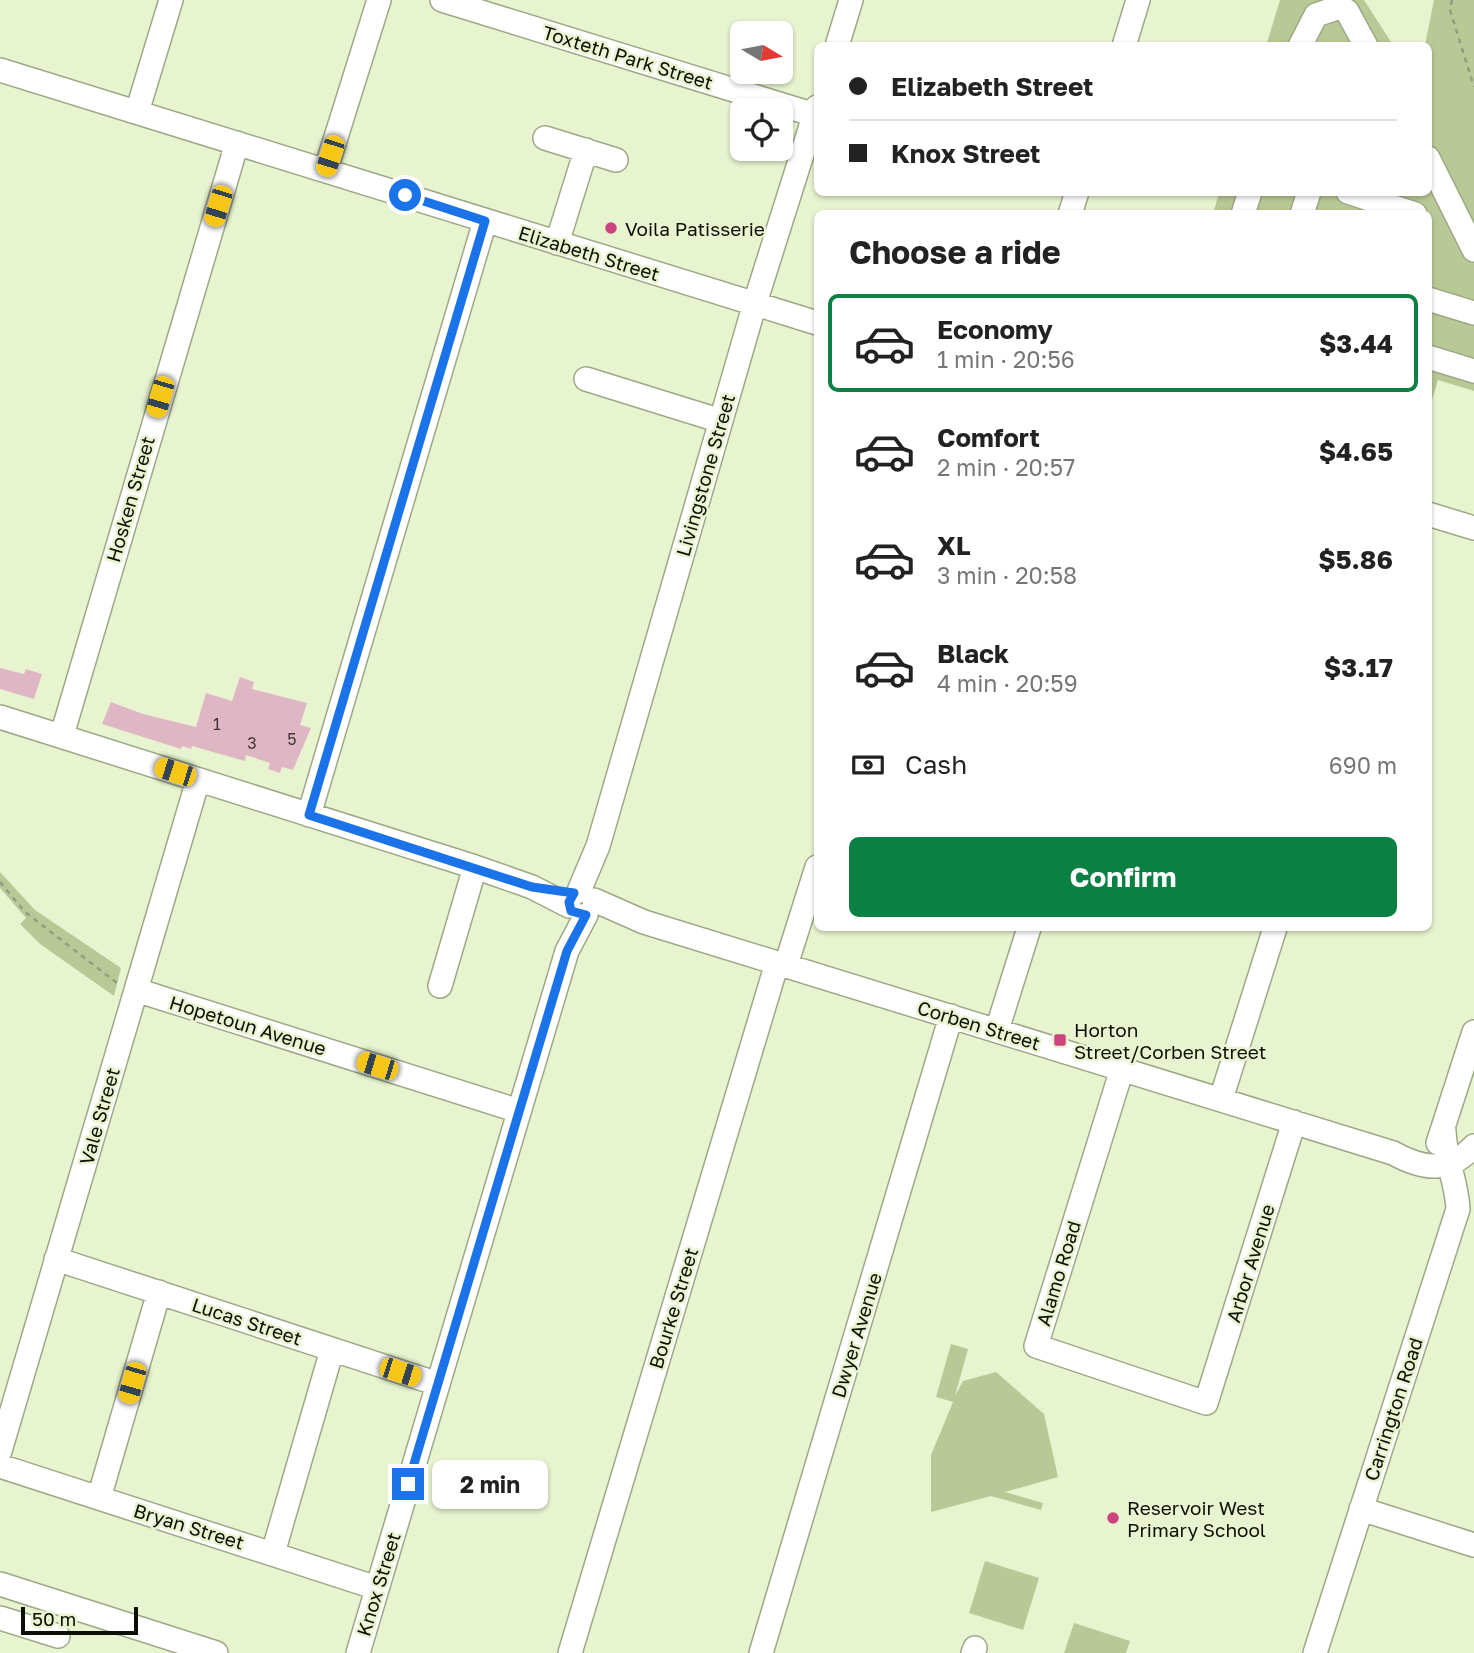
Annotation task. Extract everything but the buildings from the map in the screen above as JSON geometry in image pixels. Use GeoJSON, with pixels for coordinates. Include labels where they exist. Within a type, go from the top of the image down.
{"type":"FeatureCollection","features":[{"type":"Feature","properties":{"kind":"street"},"geometry":{"type":"LineString","coordinates":[[137,112],[171,0]]}},
{"type":"Feature","properties":{"kind":"street"},"geometry":{"type":"LineString","coordinates":[[326,169],[379,0]]}},
{"type":"Feature","properties":{"kind":"street","name":"Toxteth Park Street"},"geometry":{"type":"LineString","coordinates":[[442,0],[814,110]]}},
{"type":"Feature","properties":{"kind":"street"},"geometry":{"type":"LineString","coordinates":[[838,42],[851,0]]}},
{"type":"Feature","properties":{"kind":"street"},"geometry":{"type":"LineString","coordinates":[[1125,42],[1138,0]]}},
{"type":"Feature","properties":{"kind":"street"},"geometry":{"type":"LineString","coordinates":[[1302,42],[1316,15],[1340,7],[1348,11],[1364,42]]}},
{"type":"Feature","properties":{"kind":"street","name":"Elizabeth Street"},"geometry":{"type":"LineString","coordinates":[[0,70],[326,169],[814,323]]}},
{"type":"Feature","properties":{"kind":"street","name":"Livingstone Street"},"geometry":{"type":"LineString","coordinates":[[581,903],[755,303],[814,117]]}},
{"type":"Feature","properties":{"kind":"street"},"geometry":{"type":"LineString","coordinates":[[545,138],[616,160]]}},
{"type":"Feature","properties":{"kind":"street","name":"Hosken Street"},"geometry":{"type":"LineString","coordinates":[[62,735],[237,143]]}},
{"type":"Feature","properties":{"kind":"street"},"geometry":{"type":"LineString","coordinates":[[557,243],[586,150]]}},
{"type":"Feature","properties":{"kind":"street"},"geometry":{"type":"LineString","coordinates":[[1432,166],[1474,250]]}},
{"type":"Feature","properties":{"kind":"street"},"geometry":{"type":"LineString","coordinates":[[1427,210],[1430,200],[1445,192]]}},
{"type":"Feature","properties":{"kind":"street"},"geometry":{"type":"LineString","coordinates":[[1359,201],[1398,210]]}},
{"type":"Feature","properties":{"kind":"street"},"geometry":{"type":"LineString","coordinates":[[309,815],[485,221]]}},
{"type":"Feature","properties":{"kind":"street"},"geometry":{"type":"LineString","coordinates":[[1432,300],[1474,313]]}},
{"type":"Feature","properties":{"kind":"street"},"geometry":{"type":"LineString","coordinates":[[1432,357],[1474,371]]}},
{"type":"Feature","properties":{"kind":"street"},"geometry":{"type":"LineString","coordinates":[[586,379],[721,421]]}},
{"type":"Feature","properties":{"kind":"street"},"geometry":{"type":"LineString","coordinates":[[1432,515],[1474,528]]}},
{"type":"Feature","properties":{"kind":"street","name":"Corben Street"},"geometry":{"type":"LineString","coordinates":[[0,717],[581,903],[1393,1153]]}},
{"type":"Feature","properties":{"kind":"street","name":"Vale Street"},"geometry":{"type":"LineString","coordinates":[[0,1451],[198,780]]}},
{"type":"Feature","properties":{"kind":"street"},"geometry":{"type":"LineString","coordinates":[[440,986],[475,867]]}},
{"type":"Feature","properties":{"kind":"street","name":"Bourke Street"},"geometry":{"type":"LineString","coordinates":[[570,1653],[781,964],[814,875]]}},
{"type":"Feature","properties":{"kind":"street","name":"Knox Street"},"geometry":{"type":"LineString","coordinates":[[358,1653],[581,903]]}},
{"type":"Feature","properties":{"kind":"street"},"geometry":{"type":"LineString","coordinates":[[997,1030],[1028,931]]}},
{"type":"Feature","properties":{"kind":"street"},"geometry":{"type":"LineString","coordinates":[[1221,1099],[1274,931]]}},
{"type":"Feature","properties":{"kind":"street","name":"Hopetoun Avenue"},"geometry":{"type":"LineString","coordinates":[[134,996],[519,1111]]}},
{"type":"Feature","properties":{"kind":"street","name":"Dwyer Avenue"},"geometry":{"type":"LineString","coordinates":[[761,1653],[951,1016]]}},
{"type":"Feature","properties":{"kind":"street"},"geometry":{"type":"LineString","coordinates":[[1393,1153],[1430,1151],[1437,1145],[1445,1128],[1474,1032]]}},
{"type":"Feature","properties":{"kind":"street","name":"Alamo Road"},"geometry":{"type":"LineString","coordinates":[[1122,1069],[1035,1346],[1206,1403]]}},
{"type":"Feature","properties":{"kind":"street","name":"Arbor Avenue"},"geometry":{"type":"LineString","coordinates":[[1206,1403],[1294,1122]]}},
{"type":"Feature","properties":{"kind":"street"},"geometry":{"type":"LineString","coordinates":[[1445,1128],[1474,1134]]}},
{"type":"Feature","properties":{"kind":"street","name":"Carrington Road"},"geometry":{"type":"LineString","coordinates":[[1315,1653],[1458,1209],[1457,1189],[1447,1166],[1445,1128]]}},
{"type":"Feature","properties":{"kind":"street"},"geometry":{"type":"LineString","coordinates":[[1393,1153],[1426,1167],[1447,1166],[1464,1157],[1474,1146]]}},
{"type":"Feature","properties":{"kind":"street","name":"Lucas Street"},"geometry":{"type":"LineString","coordinates":[[56,1259],[438,1384]]}},
{"type":"Feature","properties":{"kind":"street"},"geometry":{"type":"LineString","coordinates":[[99,1498],[159,1292]]}},
{"type":"Feature","properties":{"kind":"street"},"geometry":{"type":"LineString","coordinates":[[273,1553],[332,1350]]}},
{"type":"Feature","properties":{"kind":"street","name":"Bryan Street"},"geometry":{"type":"LineString","coordinates":[[0,1466],[377,1588]]}},
{"type":"Feature","properties":{"kind":"street"},"geometry":{"type":"LineString","coordinates":[[1360,1509],[1474,1545]]}},
{"type":"Feature","properties":{"kind":"street"},"geometry":{"type":"LineString","coordinates":[[0,1584],[216,1653]]}},
{"type":"Feature","properties":{"kind":"street"},"geometry":{"type":"LineString","coordinates":[[0,1618],[58,1636]]}},
{"type":"Feature","properties":{"kind":"path"},"geometry":{"type":"LineString","coordinates":[[1452,0],[1450,10],[1474,87]]}},
{"type":"Feature","properties":{"kind":"path"},"geometry":{"type":"LineString","coordinates":[[0,881],[24,912],[134,996]]}},
{"type":"Feature","properties":{"kind":"green space"},"geometry":{"type":"Polygon","coordinates":[[[1280,0],[1364,0],[1391,42],[1267,42],[1280,0]]]}},
{"type":"Feature","properties":{"kind":"green space"},"geometry":{"type":"Polygon","coordinates":[[[1434,0],[1474,0],[1474,391],[1438,380],[1432,400],[1432,210],[1214,210],[1218,196],[1432,196],[1432,42],[1426,42],[1434,0]]]}},
{"type":"Feature","properties":{"kind":"green space"},"geometry":{"type":"Polygon","coordinates":[[[0,872],[35,910],[121,968],[114,996],[40,944],[20,924],[26,918],[0,888],[0,872]]]}},
{"type":"Feature","properties":{"kind":"green space"},"geometry":{"type":"Polygon","coordinates":[[[951,1344],[968,1349],[955,1396],[963,1381],[996,1372],[1044,1414],[1058,1477],[1005,1492],[1043,1503],[1041,1510],[991,1496],[931,1512],[931,1455],[953,1402],[936,1397],[951,1344]]]}},
{"type":"Feature","properties":{"kind":"green space"},"geometry":{"type":"Polygon","coordinates":[[[985,1561],[1039,1578],[1023,1630],[969,1613],[985,1561]]]}},
{"type":"Feature","properties":{"kind":"green space"},"geometry":{"type":"Polygon","coordinates":[[[1074,1623],[1130,1641],[1126,1653],[1064,1653],[1074,1623]]]}},
{"type":"Feature","properties":{"kind":"place","name":"Voila Patisserie"},"geometry":{"type":"Point","coordinates":[611,228]}},
{"type":"Feature","properties":{"kind":"place","name":"Horton Street/Corben Street"},"geometry":{"type":"Point","coordinates":[1060,1040]}},
{"type":"Feature","properties":{"kind":"place","name":"Reservoir West Primary School"},"geometry":{"type":"Point","coordinates":[1113,1518]}},
{"type":"Feature","properties":{"kind":"route"},"geometry":{"type":"LineString","coordinates":[[405,195],[485,221],[309,815],[532,887],[574,893],[569,898],[571,911],[574,914],[586,915],[567,951],[408,1484]]}}]}
